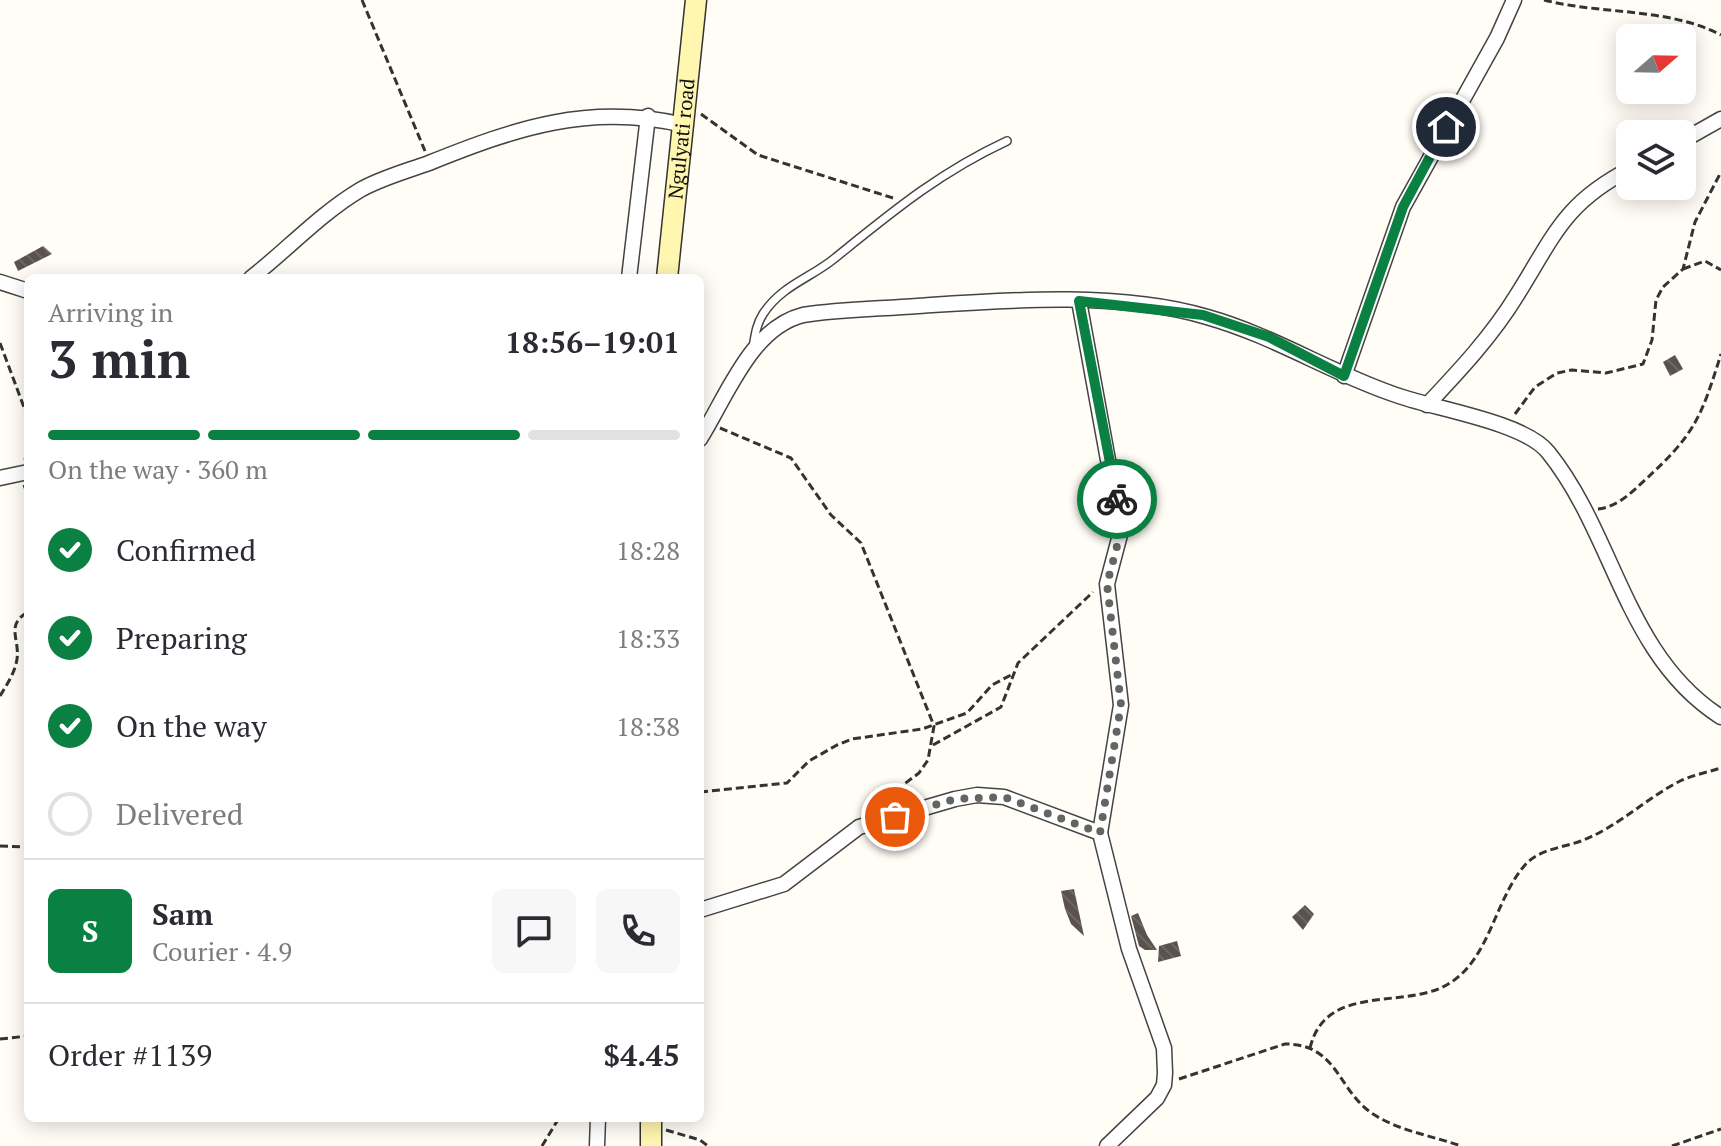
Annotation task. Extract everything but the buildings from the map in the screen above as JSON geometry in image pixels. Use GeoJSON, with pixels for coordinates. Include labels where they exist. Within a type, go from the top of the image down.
{"type":"FeatureCollection","features":[{"type":"Feature","properties":{"kind":"main road","name":"Ngulyati road"},"geometry":{"type":"LineString","coordinates":[[667,274],[696,0]]}},
{"type":"Feature","properties":{"kind":"street"},"geometry":{"type":"LineString","coordinates":[[1344,376],[1403,207],[1497,38],[1514,0]]}},
{"type":"Feature","properties":{"kind":"street"},"geometry":{"type":"LineString","coordinates":[[254,274],[320,216],[363,188],[523,127],[590,116],[648,116],[684,125]]}},
{"type":"Feature","properties":{"kind":"street"},"geometry":{"type":"LineString","coordinates":[[629,274],[648,116]]}},
{"type":"Feature","properties":{"kind":"street"},"geometry":{"type":"LineString","coordinates":[[1696,133],[1721,119]]}},
{"type":"Feature","properties":{"kind":"street"},"geometry":{"type":"LineString","coordinates":[[1427,405],[1481,345],[1517,296],[1555,228],[1579,202],[1616,178]]}},
{"type":"Feature","properties":{"kind":"street"},"geometry":{"type":"LineString","coordinates":[[0,282],[24,290]]}},
{"type":"Feature","properties":{"kind":"street"},"geometry":{"type":"LineString","coordinates":[[704,433],[752,353],[773,328],[786,319],[815,313],[974,300],[1079,301],[1203,315],[1269,337],[1344,376],[1507,429],[1546,449],[1581,509],[1636,619],[1668,671],[1721,717]]}},
{"type":"Feature","properties":{"kind":"street"},"geometry":{"type":"LineString","coordinates":[[1079,301],[1121,531],[1108,579],[1121,705],[1100,833],[1129,949],[1164,1048],[1164,1085],[1157,1098],[1107,1146]]}},
{"type":"Feature","properties":{"kind":"street"},"geometry":{"type":"LineString","coordinates":[[0,478],[24,473]]}},
{"type":"Feature","properties":{"kind":"street"},"geometry":{"type":"LineString","coordinates":[[704,909],[784,884],[859,827],[977,795],[1004,797],[1100,833]]}},
{"type":"Feature","properties":{"kind":"street"},"geometry":{"type":"LineString","coordinates":[[597,1146],[598,1122]]}},
{"type":"Feature","properties":{"kind":"lane"},"geometry":{"type":"LineString","coordinates":[[752,353],[756,328],[784,290],[833,261],[948,170],[1007,141]]}},
{"type":"Feature","properties":{"kind":"path"},"geometry":{"type":"LineString","coordinates":[[362,0],[429,162]]}},
{"type":"Feature","properties":{"kind":"path"},"geometry":{"type":"LineString","coordinates":[[1544,0],[1571,7],[1675,18],[1697,23],[1721,35]]}},
{"type":"Feature","properties":{"kind":"path"},"geometry":{"type":"LineString","coordinates":[[686,100],[727,135],[758,155],[904,202]]}},
{"type":"Feature","properties":{"kind":"path"},"geometry":{"type":"LineString","coordinates":[[1683,269],[1695,222],[1721,172]]}},
{"type":"Feature","properties":{"kind":"path"},"geometry":{"type":"LineString","coordinates":[[1507,429],[1535,387],[1557,373],[1572,370],[1606,373],[1643,364],[1652,340],[1656,300],[1663,287],[1683,269],[1705,261],[1721,270]]}},
{"type":"Feature","properties":{"kind":"path"},"geometry":{"type":"LineString","coordinates":[[0,343],[24,407]]}},
{"type":"Feature","properties":{"kind":"path"},"geometry":{"type":"LineString","coordinates":[[1581,509],[1607,508],[1626,497],[1683,444],[1705,406],[1721,354]]}},
{"type":"Feature","properties":{"kind":"path"},"geometry":{"type":"LineString","coordinates":[[710,424],[791,458],[831,515],[861,543],[934,726],[932,746],[919,773],[873,804],[859,827]]}},
{"type":"Feature","properties":{"kind":"path"},"geometry":{"type":"LineString","coordinates":[[932,746],[1001,707],[1018,663],[1108,579]]}},
{"type":"Feature","properties":{"kind":"path"},"geometry":{"type":"LineString","coordinates":[[0,696],[17,664],[14,627],[16,620],[24,615]]}},
{"type":"Feature","properties":{"kind":"path"},"geometry":{"type":"LineString","coordinates":[[704,792],[779,786],[795,777],[809,761],[837,745],[934,726],[967,713],[992,685],[1011,675]]}},
{"type":"Feature","properties":{"kind":"path"},"geometry":{"type":"LineString","coordinates":[[1310,1048],[1313,1036],[1338,1009],[1361,1002],[1430,991],[1453,982],[1486,936],[1503,899],[1526,864],[1541,854],[1606,830],[1681,781],[1721,768]]}},
{"type":"Feature","properties":{"kind":"path"},"geometry":{"type":"LineString","coordinates":[[0,846],[24,847]]}},
{"type":"Feature","properties":{"kind":"path"},"geometry":{"type":"LineString","coordinates":[[0,1039],[24,1036]]}},
{"type":"Feature","properties":{"kind":"path"},"geometry":{"type":"LineString","coordinates":[[1164,1085],[1285,1044],[1310,1048],[1331,1061],[1357,1101],[1375,1116],[1461,1146]]}},
{"type":"Feature","properties":{"kind":"path"},"geometry":{"type":"LineString","coordinates":[[542,1146],[557,1122]]}},
{"type":"Feature","properties":{"kind":"path"},"geometry":{"type":"LineString","coordinates":[[1672,1146],[1721,1129]]}},
{"type":"Feature","properties":{"kind":"path"},"geometry":{"type":"LineString","coordinates":[[651,1130],[700,1140],[708,1146]]}},
{"type":"Feature","properties":{"kind":"way so far"},"geometry":{"type":"LineString","coordinates":[[895,817],[955,799],[977,795],[1004,797],[1100,833],[1121,705],[1107,584],[1121,531],[1117,499]]}},
{"type":"Feature","properties":{"kind":"route"},"geometry":{"type":"LineString","coordinates":[[1117,499],[1079,301],[1203,315],[1269,337],[1344,376],[1403,207],[1446,127]]}}]}
